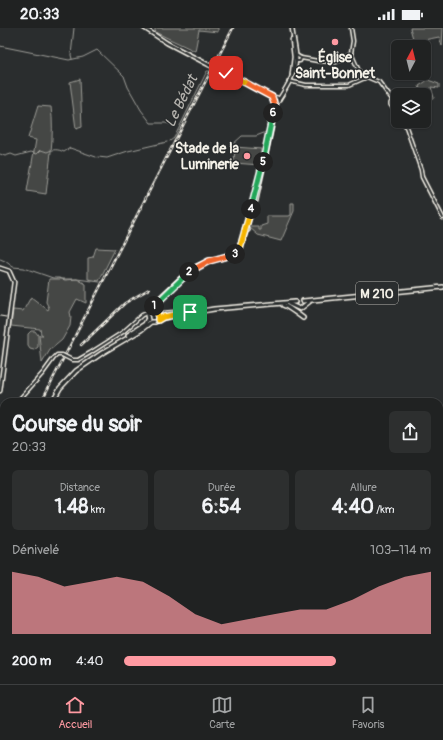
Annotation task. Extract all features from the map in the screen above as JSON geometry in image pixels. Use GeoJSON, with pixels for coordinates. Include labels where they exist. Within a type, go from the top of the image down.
{"type":"FeatureCollection","features":[{"type":"Feature","properties":{"kind":"main road"},"geometry":{"type":"LineString","coordinates":[[144,28],[167,43],[276,100]]}},
{"type":"Feature","properties":{"kind":"main road"},"geometry":{"type":"LineString","coordinates":[[54,398],[60,388],[72,374],[145,324],[147,317],[153,311],[155,303],[183,276],[197,266],[236,253],[240,248],[255,201],[276,100],[281,96],[292,75],[295,58],[291,28]]}},
{"type":"Feature","properties":{"kind":"main road"},"geometry":{"type":"LineString","coordinates":[[0,269],[6,271],[12,278],[13,285],[0,382]]}},
{"type":"Feature","properties":{"kind":"main road"},"geometry":{"type":"LineString","coordinates":[[0,269],[9,271],[14,280],[0,391]]}},
{"type":"Feature","properties":{"kind":"main road","name":"M 210"},"geometry":{"type":"LineString","coordinates":[[303,301],[443,287]]}},
{"type":"Feature","properties":{"kind":"main road"},"geometry":{"type":"LineString","coordinates":[[12,295],[12,302]]}},
{"type":"Feature","properties":{"kind":"main road"},"geometry":{"type":"LineString","coordinates":[[153,311],[158,314],[271,303],[287,303],[295,302],[300,299],[303,301],[304,305],[300,309],[287,303]]}},
{"type":"Feature","properties":{"kind":"main road","name":"M 210"},"geometry":{"type":"LineString","coordinates":[[304,305],[311,301]]}},
{"type":"Feature","properties":{"kind":"main road"},"geometry":{"type":"LineString","coordinates":[[271,303],[286,305],[303,318]]}},
{"type":"Feature","properties":{"kind":"main road"},"geometry":{"type":"LineString","coordinates":[[102,353],[141,330],[151,322],[163,317],[214,309]]}},
{"type":"Feature","properties":{"kind":"main road"},"geometry":{"type":"LineString","coordinates":[[158,314],[158,320]]}},
{"type":"Feature","properties":{"kind":"main road"},"geometry":{"type":"LineString","coordinates":[[147,317],[151,322]]}},
{"type":"Feature","properties":{"kind":"street"},"geometry":{"type":"LineString","coordinates":[[351,28],[353,41],[351,53],[362,78]]}},
{"type":"Feature","properties":{"kind":"street"},"geometry":{"type":"LineString","coordinates":[[295,58],[318,62],[336,62],[351,53]]}},
{"type":"Feature","properties":{"kind":"street"},"geometry":{"type":"LineString","coordinates":[[295,58],[300,61],[301,58]]}},
{"type":"Feature","properties":{"kind":"street"},"geometry":{"type":"LineString","coordinates":[[289,81],[306,85],[349,86],[362,78],[367,77],[381,84],[391,98]]}},
{"type":"Feature","properties":{"kind":"street"},"geometry":{"type":"LineString","coordinates":[[406,128],[421,170],[422,178],[443,218]]}},
{"type":"Feature","properties":{"kind":"street"},"geometry":{"type":"LineString","coordinates":[[21,398],[54,358],[62,354],[72,360],[78,360],[123,332],[142,315],[147,317]]}},
{"type":"Feature","properties":{"kind":"shaded area"},"geometry":{"type":"Polygon","coordinates":[[[155,28],[218,28],[218,32],[199,30],[195,51],[157,33],[155,28]]]}},
{"type":"Feature","properties":{"kind":"shaded area"},"geometry":{"type":"Polygon","coordinates":[[[410,28],[443,28],[442,46],[439,37],[424,40],[413,40],[410,28]]]}},
{"type":"Feature","properties":{"kind":"shaded area"},"geometry":{"type":"Polygon","coordinates":[[[80,79],[82,127],[76,129],[70,82],[80,79]]]}},
{"type":"Feature","properties":{"kind":"shaded area"},"geometry":{"type":"Polygon","coordinates":[[[428,80],[439,84],[439,88],[431,87],[434,98],[431,98],[431,88],[420,88],[419,86],[428,80]]]}},
{"type":"Feature","properties":{"kind":"shaded area"},"geometry":{"type":"Polygon","coordinates":[[[38,106],[51,107],[52,118],[51,150],[46,194],[27,191],[36,140],[28,138],[38,106]]]}},
{"type":"Feature","properties":{"kind":"shaded area","name":"Stade de la Luminerie"},"geometry":{"type":"Polygon","coordinates":[[[235,147],[261,149],[260,165],[234,163],[235,147]]]}},
{"type":"Feature","properties":{"kind":"shaded area"},"geometry":{"type":"Polygon","coordinates":[[[291,203],[294,203],[294,211],[281,241],[258,235],[249,227],[259,227],[259,230],[261,230],[261,226],[267,224],[267,216],[291,215],[291,203]]]}},
{"type":"Feature","properties":{"kind":"shaded area"},"geometry":{"type":"Polygon","coordinates":[[[96,248],[115,249],[99,281],[88,279],[88,258],[93,257],[96,248]]]}},
{"type":"Feature","properties":{"kind":"shaded area"},"geometry":{"type":"Polygon","coordinates":[[[49,279],[77,279],[86,284],[86,303],[77,299],[70,312],[70,326],[62,340],[50,350],[42,363],[39,335],[43,335],[41,334],[40,329],[11,326],[13,310],[23,311],[31,297],[48,310],[49,308],[46,302],[49,279]]]}},
{"type":"Feature","properties":{"kind":"shaded area"},"geometry":{"type":"Polygon","coordinates":[[[31,331],[35,331],[38,335],[38,347],[34,350],[30,349],[28,346],[28,334],[31,331]]]}},
{"type":"Feature","properties":{"kind":"waterway"},"geometry":{"type":"LineString","coordinates":[[72,59],[71,55],[74,28]]}},
{"type":"Feature","properties":{"kind":"waterway"},"geometry":{"type":"LineString","coordinates":[[0,46],[69,60],[83,57],[97,50],[124,76],[128,87],[141,110],[151,123],[166,123],[176,126]]}},
{"type":"Feature","properties":{"kind":"waterway","name":"Le Bédat"},"geometry":{"type":"LineString","coordinates":[[170,141],[174,138],[207,71],[209,71]]}},
{"type":"Feature","properties":{"kind":"waterway"},"geometry":{"type":"LineString","coordinates":[[232,145],[242,136],[256,136],[269,131]]}},
{"type":"Feature","properties":{"kind":"waterway","name":"Le Bédat"},"geometry":{"type":"LineString","coordinates":[[98,157],[107,158],[128,151],[167,142]]}},
{"type":"Feature","properties":{"kind":"waterway","name":"Le Bédat"},"geometry":{"type":"LineString","coordinates":[[0,154],[5,156],[11,154],[16,156],[31,152],[37,154],[41,150],[47,152],[53,150],[64,152],[70,148],[96,157]]}},
{"type":"Feature","properties":{"kind":"waterway"},"geometry":{"type":"LineString","coordinates":[[0,259],[13,267],[24,268],[53,278],[100,282]]}},
{"type":"Feature","properties":{"kind":"tram line"},"geometry":{"type":"LineString","coordinates":[[0,316],[6,317]]}},
{"type":"Feature","properties":{"kind":"railway"},"geometry":{"type":"LineString","coordinates":[[43,398],[233,28]]}},
{"type":"Feature","properties":{"kind":"railway"},"geometry":{"type":"LineString","coordinates":[[81,345],[125,303],[149,289]]}},
{"type":"Feature","properties":{"kind":"place","name":"Église Saint-Bonnet"},"geometry":{"type":"Point","coordinates":[335,42]}},
{"type":"Feature","properties":{"kind":"place","name":"Stade de la Luminerie"},"geometry":{"type":"Point","coordinates":[247,156]}},
{"type":"Feature","properties":{"kind":"route"},"geometry":{"type":"LineString","coordinates":[[190,312],[163,317],[158,320],[158,315],[154,306],[155,303],[193,268],[200,264],[238,252],[246,231],[247,221],[254,202],[275,106],[272,97],[226,73]]}}]}
